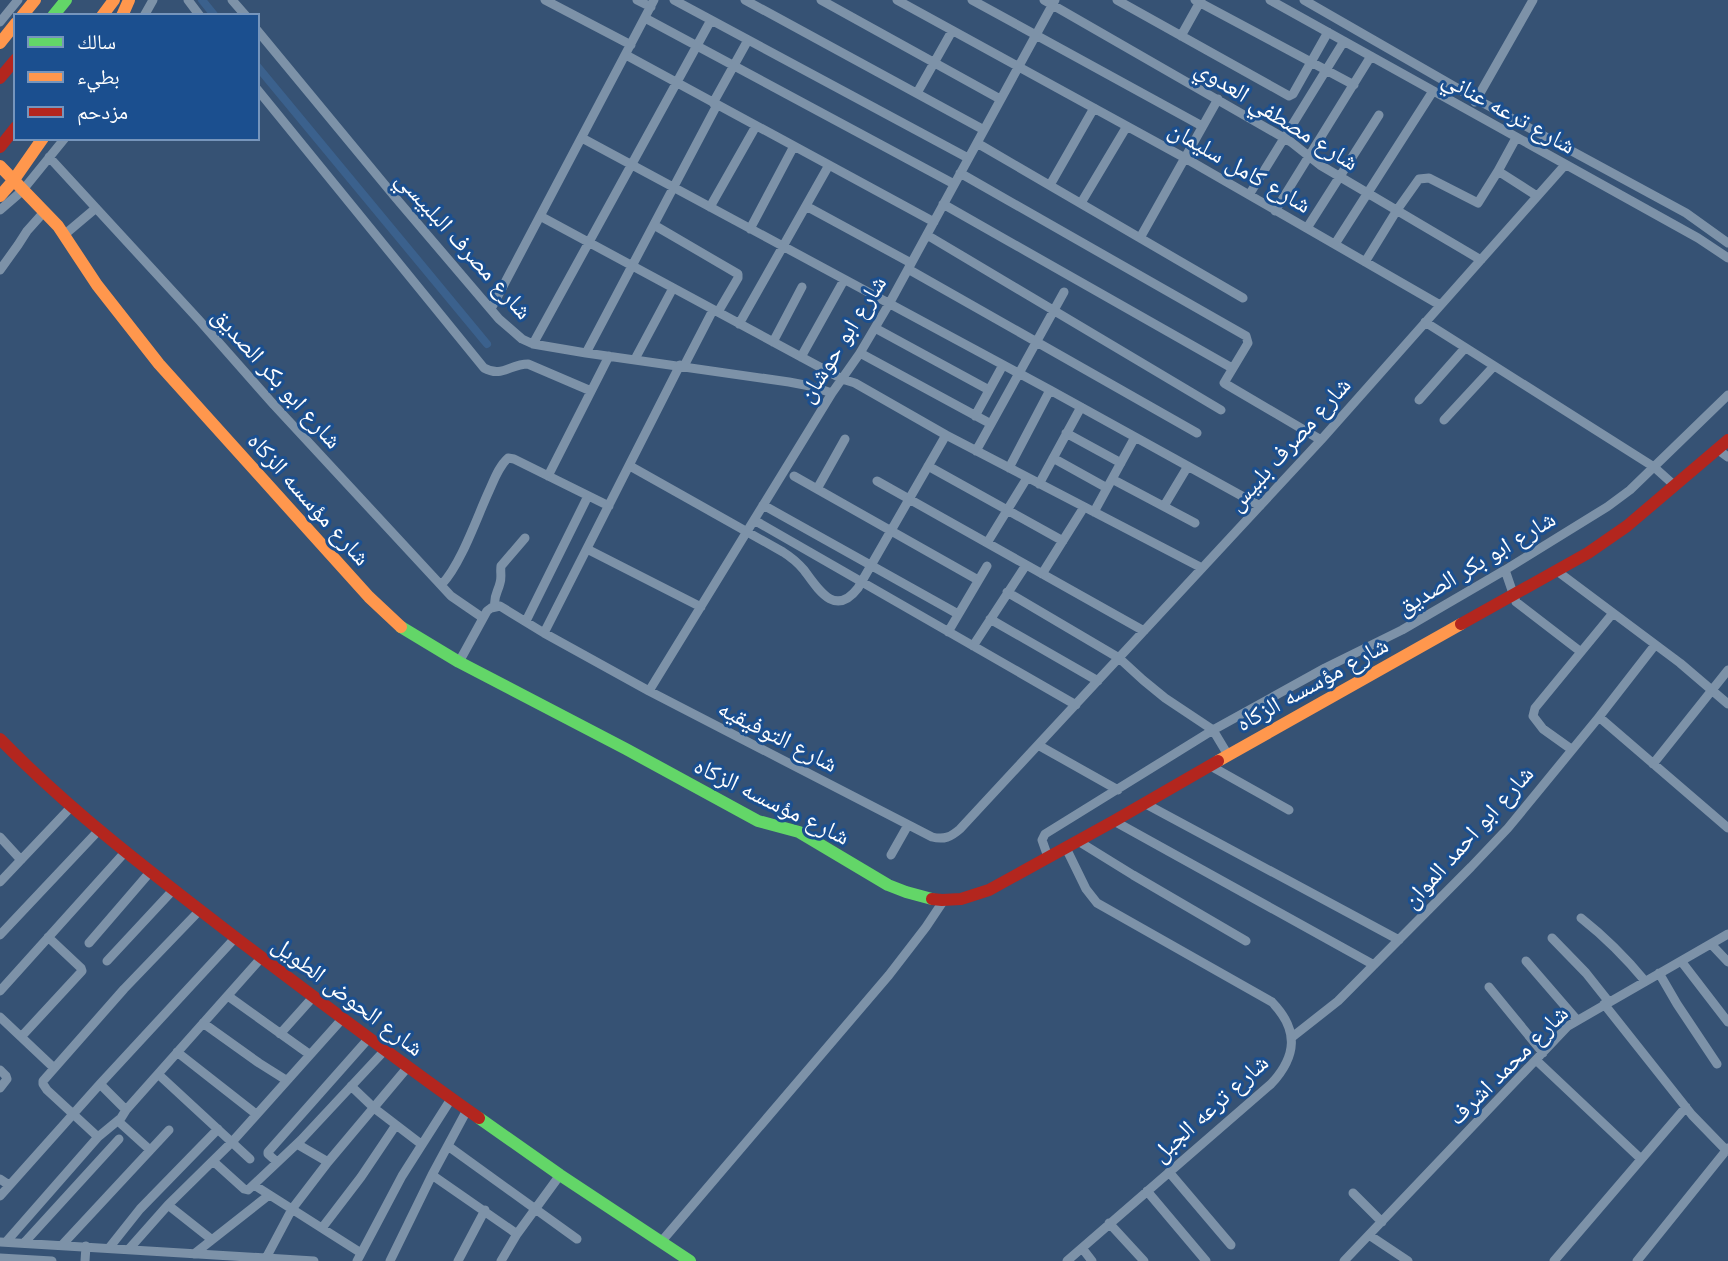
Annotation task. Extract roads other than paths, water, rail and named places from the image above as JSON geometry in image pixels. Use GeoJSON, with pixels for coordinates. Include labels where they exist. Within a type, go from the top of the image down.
{"type":"FeatureCollection","features":[{"type":"Feature","properties":{"kind":"main road"},"geometry":{"type":"LineString","coordinates":[[24,14],[35,0]]}},
{"type":"Feature","properties":{"kind":"main road"},"geometry":{"type":"LineString","coordinates":[[55,14],[66,0]]}},
{"type":"Feature","properties":{"kind":"main road"},"geometry":{"type":"LineString","coordinates":[[0,43],[14,26]]}},
{"type":"Feature","properties":{"kind":"main road"},"geometry":{"type":"LineString","coordinates":[[0,79],[14,62]]}},
{"type":"Feature","properties":{"kind":"main road"},"geometry":{"type":"LineString","coordinates":[[0,147],[14,130]]}},
{"type":"Feature","properties":{"kind":"main road"},"geometry":{"type":"LineString","coordinates":[[8,188],[42,140]]}},
{"type":"Feature","properties":{"kind":"main road","name":"شارع مؤسسه الزكاه"},"geometry":{"type":"LineString","coordinates":[[0,166],[8,188],[44,212],[58,226],[97,285],[159,364],[369,597],[400,626],[462,657],[758,821],[772,827],[798,831],[905,892],[944,900],[980,894],[1062,850],[1557,571],[1608,540],[1674,485],[1723,453],[1728,440]]}},
{"type":"Feature","properties":{"kind":"main road","name":"شارع الحوض الطويل"},"geometry":{"type":"LineString","coordinates":[[0,738],[32,772],[126,851],[407,1068],[690,1261]]}},
{"type":"Feature","properties":{"kind":"street"},"geometry":{"type":"LineString","coordinates":[[0,22],[18,0]]}},
{"type":"Feature","properties":{"kind":"street"},"geometry":{"type":"LineString","coordinates":[[232,0],[244,14]]}},
{"type":"Feature","properties":{"kind":"street"},"geometry":{"type":"LineString","coordinates":[[545,0],[631,45]]}},
{"type":"Feature","properties":{"kind":"street"},"geometry":{"type":"LineString","coordinates":[[491,309],[653,4],[637,0]]}},
{"type":"Feature","properties":{"kind":"street"},"geometry":{"type":"LineString","coordinates":[[674,0],[968,158]]}},
{"type":"Feature","properties":{"kind":"street"},"geometry":{"type":"LineString","coordinates":[[745,0],[984,130]]}},
{"type":"Feature","properties":{"kind":"street"},"geometry":{"type":"LineString","coordinates":[[821,0],[1000,99]]}},
{"type":"Feature","properties":{"kind":"street","name":"شارع كامل سليمان"},"geometry":{"type":"LineString","coordinates":[[897,0],[1185,158],[1440,305]]}},
{"type":"Feature","properties":{"kind":"street"},"geometry":{"type":"LineString","coordinates":[[972,0],[1202,126]]}},
{"type":"Feature","properties":{"kind":"street"},"geometry":{"type":"LineString","coordinates":[[1117,0],[1289,96],[1293,94],[1328,32]]}},
{"type":"Feature","properties":{"kind":"street","name":"شارع ترعه عناني"},"geometry":{"type":"LineString","coordinates":[[1270,0],[1698,238],[1728,258]]}},
{"type":"Feature","properties":{"kind":"street","name":"شارع ترعه عناني"},"geometry":{"type":"LineString","coordinates":[[1304,0],[1323,5],[1476,99],[1686,213],[1728,243]]}},
{"type":"Feature","properties":{"kind":"street"},"geometry":{"type":"LineString","coordinates":[[1470,111],[1533,0]]}},
{"type":"Feature","properties":{"kind":"street"},"geometry":{"type":"LineString","coordinates":[[1181,36],[1199,1],[1354,85]]}},
{"type":"Feature","properties":{"kind":"street","name":"شارع ابو حوشان"},"geometry":{"type":"LineString","coordinates":[[649,691],[889,304],[1036,35],[1050,2]]}},
{"type":"Feature","properties":{"kind":"street","name":"شارع مصطفي العدوي"},"geometry":{"type":"LineString","coordinates":[[1050,2],[1284,138],[1340,177],[1481,260]]}},
{"type":"Feature","properties":{"kind":"street"},"geometry":{"type":"LineString","coordinates":[[645,18],[954,184]]}},
{"type":"Feature","properties":{"kind":"street"},"geometry":{"type":"LineString","coordinates":[[533,344],[711,20]]}},
{"type":"Feature","properties":{"kind":"street"},"geometry":{"type":"LineString","coordinates":[[917,93],[952,31]]}},
{"type":"Feature","properties":{"kind":"street","name":"شارع مصرف البلبيسي"},"geometry":{"type":"LineString","coordinates":[[259,32],[491,309],[522,339],[533,344],[586,353],[800,384],[832,393]]}},
{"type":"Feature","properties":{"kind":"street"},"geometry":{"type":"LineString","coordinates":[[586,353],[674,188],[748,40]]}},
{"type":"Feature","properties":{"kind":"street"},"geometry":{"type":"LineString","coordinates":[[1249,195],[1344,41]]}},
{"type":"Feature","properties":{"kind":"street"},"geometry":{"type":"LineString","coordinates":[[626,55],[934,222]]}},
{"type":"Feature","properties":{"kind":"street"},"geometry":{"type":"LineString","coordinates":[[1275,211],[1371,56]]}},
{"type":"Feature","properties":{"kind":"street"},"geometry":{"type":"LineString","coordinates":[[259,91],[484,368],[500,372],[528,364],[591,391]]}},
{"type":"Feature","properties":{"kind":"street"},"geometry":{"type":"LineString","coordinates":[[1335,244],[1433,91]]}},
{"type":"Feature","properties":{"kind":"street"},"geometry":{"type":"LineString","coordinates":[[1140,238],[1218,99]]}},
{"type":"Feature","properties":{"kind":"street"},"geometry":{"type":"LineString","coordinates":[[1050,185],[1094,108]]}},
{"type":"Feature","properties":{"kind":"street"},"geometry":{"type":"LineString","coordinates":[[1307,228],[1379,115]]}},
{"type":"Feature","properties":{"kind":"street"},"geometry":{"type":"LineString","coordinates":[[710,207],[756,126]]}},
{"type":"Feature","properties":{"kind":"street"},"geometry":{"type":"LineString","coordinates":[[1081,203],[1127,126]]}},
{"type":"Feature","properties":{"kind":"street"},"geometry":{"type":"LineString","coordinates":[[582,138],[1260,506]]}},
{"type":"Feature","properties":{"kind":"street"},"geometry":{"type":"LineString","coordinates":[[1365,262],[1416,181],[1425,177],[1478,203],[1516,138]]}},
{"type":"Feature","properties":{"kind":"street"},"geometry":{"type":"LineString","coordinates":[[0,210],[8,188],[49,157],[63,140]]}},
{"type":"Feature","properties":{"kind":"street"},"geometry":{"type":"LineString","coordinates":[[977,143],[1243,298]]}},
{"type":"Feature","properties":{"kind":"street"},"geometry":{"type":"LineString","coordinates":[[750,229],[794,146]]}},
{"type":"Feature","properties":{"kind":"street","name":"شارع ابو بكر الصديق"},"geometry":{"type":"LineString","coordinates":[[49,157],[452,596],[483,618]]}},
{"type":"Feature","properties":{"kind":"street"},"geometry":{"type":"LineString","coordinates":[[739,324],[829,165]]}},
{"type":"Feature","properties":{"kind":"street","name":"شارع مصرف بلبيس"},"geometry":{"type":"LineString","coordinates":[[1038,745],[1321,440],[1564,165]]}},
{"type":"Feature","properties":{"kind":"street"},"geometry":{"type":"LineString","coordinates":[[1498,171],[1537,196]]}},
{"type":"Feature","properties":{"kind":"street"},"geometry":{"type":"LineString","coordinates":[[960,173],[1246,337],[1248,343],[1224,381],[1225,384],[1321,440]]}},
{"type":"Feature","properties":{"kind":"street"},"geometry":{"type":"LineString","coordinates":[[943,204],[1232,368]]}},
{"type":"Feature","properties":{"kind":"street"},"geometry":{"type":"LineString","coordinates":[[806,206],[1198,433]]}},
{"type":"Feature","properties":{"kind":"street"},"geometry":{"type":"LineString","coordinates":[[64,235],[96,208]]}},
{"type":"Feature","properties":{"kind":"street"},"geometry":{"type":"LineString","coordinates":[[0,270],[27,230],[44,212]]}},
{"type":"Feature","properties":{"kind":"street"},"geometry":{"type":"LineString","coordinates":[[540,216],[772,342],[842,379],[855,383],[976,451],[1202,568]]}},
{"type":"Feature","properties":{"kind":"street"},"geometry":{"type":"LineString","coordinates":[[544,633],[682,366],[738,278],[738,274],[654,225]]}},
{"type":"Feature","properties":{"kind":"street"},"geometry":{"type":"LineString","coordinates":[[927,235],[1221,410]]}},
{"type":"Feature","properties":{"kind":"street"},"geometry":{"type":"LineString","coordinates":[[801,357],[844,280]]}},
{"type":"Feature","properties":{"kind":"street"},"geometry":{"type":"LineString","coordinates":[[772,342],[802,287]]}},
{"type":"Feature","properties":{"kind":"street"},"geometry":{"type":"LineString","coordinates":[[635,359],[673,288]]}},
{"type":"Feature","properties":{"kind":"street"},"geometry":{"type":"LineString","coordinates":[[976,451],[1064,292]]}},
{"type":"Feature","properties":{"kind":"street"},"geometry":{"type":"LineString","coordinates":[[1425,323],[1654,467],[1674,485]]}},
{"type":"Feature","properties":{"kind":"street"},"geometry":{"type":"LineString","coordinates":[[875,328],[989,390]]}},
{"type":"Feature","properties":{"kind":"street"},"geometry":{"type":"LineString","coordinates":[[1419,400],[1465,348]]}},
{"type":"Feature","properties":{"kind":"street"},"geometry":{"type":"LineString","coordinates":[[860,353],[991,425]]}},
{"type":"Feature","properties":{"kind":"street"},"geometry":{"type":"LineString","coordinates":[[548,476],[609,356]]}},
{"type":"Feature","properties":{"kind":"street"},"geometry":{"type":"LineString","coordinates":[[975,416],[1003,365]]}},
{"type":"Feature","properties":{"kind":"street"},"geometry":{"type":"LineString","coordinates":[[1444,420],[1494,366]]}},
{"type":"Feature","properties":{"kind":"street"},"geometry":{"type":"LineString","coordinates":[[1009,468],[1050,390]]}},
{"type":"Feature","properties":{"kind":"street","name":"شارع ابو بكر الصديق"},"geometry":{"type":"LineString","coordinates":[[1042,840],[1045,834],[1213,730],[1325,668],[1402,630],[1619,499],[1728,395]]}},
{"type":"Feature","properties":{"kind":"street"},"geometry":{"type":"LineString","coordinates":[[1039,484],[1081,407]]}},
{"type":"Feature","properties":{"kind":"street"},"geometry":{"type":"LineString","coordinates":[[1066,433],[1121,463]]}},
{"type":"Feature","properties":{"kind":"street"},"geometry":{"type":"LineString","coordinates":[[630,466],[791,557],[816,587],[829,599],[837,601],[853,595],[862,582],[946,435]]}},
{"type":"Feature","properties":{"kind":"street"},"geometry":{"type":"LineString","coordinates":[[1042,574],[1063,541],[1110,483],[1135,437]]}},
{"type":"Feature","properties":{"kind":"street"},"geometry":{"type":"LineString","coordinates":[[817,489],[845,439]]}},
{"type":"Feature","properties":{"kind":"street"},"geometry":{"type":"LineString","coordinates":[[442,583],[455,566],[493,482],[508,458],[609,506]]}},
{"type":"Feature","properties":{"kind":"street"},"geometry":{"type":"LineString","coordinates":[[1053,458],[1164,506],[1195,523]]}},
{"type":"Feature","properties":{"kind":"street"},"geometry":{"type":"LineString","coordinates":[[928,466],[1063,541]]}},
{"type":"Feature","properties":{"kind":"street"},"geometry":{"type":"LineString","coordinates":[[1164,506],[1188,466]]}},
{"type":"Feature","properties":{"kind":"street"},"geometry":{"type":"LineString","coordinates":[[794,475],[978,580]]}},
{"type":"Feature","properties":{"kind":"street"},"geometry":{"type":"LineString","coordinates":[[987,543],[1027,478]]}},
{"type":"Feature","properties":{"kind":"street"},"geometry":{"type":"LineString","coordinates":[[877,481],[1144,631]]}},
{"type":"Feature","properties":{"kind":"street"},"geometry":{"type":"LineString","coordinates":[[526,621],[588,496]]}},
{"type":"Feature","properties":{"kind":"street"},"geometry":{"type":"LineString","coordinates":[[763,505],[958,614]]}},
{"type":"Feature","properties":{"kind":"street"},"geometry":{"type":"LineString","coordinates":[[754,520],[1076,705]]}},
{"type":"Feature","properties":{"kind":"street"},"geometry":{"type":"LineString","coordinates":[[462,657],[487,611],[495,606],[494,598],[502,566],[525,538]]}},
{"type":"Feature","properties":{"kind":"street"},"geometry":{"type":"LineString","coordinates":[[587,549],[701,607]]}},
{"type":"Feature","properties":{"kind":"street"},"geometry":{"type":"LineString","coordinates":[[973,646],[1027,565]]}},
{"type":"Feature","properties":{"kind":"street"},"geometry":{"type":"LineString","coordinates":[[948,632],[987,566]]}},
{"type":"Feature","properties":{"kind":"street"},"geometry":{"type":"LineString","coordinates":[[1505,570],[1516,602],[1581,652]]}},
{"type":"Feature","properties":{"kind":"street"},"geometry":{"type":"LineString","coordinates":[[1557,571],[1728,704]]}},
{"type":"Feature","properties":{"kind":"street"},"geometry":{"type":"LineString","coordinates":[[1007,592],[1119,658],[1165,698],[1213,730],[1228,755]]}},
{"type":"Feature","properties":{"kind":"street","name":"شارع التوفيقيه"},"geometry":{"type":"LineString","coordinates":[[495,606],[505,608],[544,633],[649,691],[939,839],[954,834],[1038,745]]}},
{"type":"Feature","properties":{"kind":"street"},"geometry":{"type":"LineString","coordinates":[[1572,749],[1543,729],[1536,722],[1534,713],[1537,705],[1613,612]]}},
{"type":"Feature","properties":{"kind":"street"},"geometry":{"type":"LineString","coordinates":[[990,619],[1098,681]]}},
{"type":"Feature","properties":{"kind":"street","name":"شارع ابو احمد الموان"},"geometry":{"type":"LineString","coordinates":[[1291,1038],[1338,1001],[1508,828],[1655,645]]}},
{"type":"Feature","properties":{"kind":"street"},"geometry":{"type":"LineString","coordinates":[[1653,764],[1728,670]]}},
{"type":"Feature","properties":{"kind":"street"},"geometry":{"type":"LineString","coordinates":[[1599,717],[1728,828]]}},
{"type":"Feature","properties":{"kind":"street"},"geometry":{"type":"LineString","coordinates":[[1038,745],[1118,789]]}},
{"type":"Feature","properties":{"kind":"street"},"geometry":{"type":"LineString","coordinates":[[1209,765],[1289,810]]}},
{"type":"Feature","properties":{"kind":"street"},"geometry":{"type":"LineString","coordinates":[[1143,803],[1399,940]]}},
{"type":"Feature","properties":{"kind":"street"},"geometry":{"type":"LineString","coordinates":[[0,882],[72,806]]}},
{"type":"Feature","properties":{"kind":"street"},"geometry":{"type":"LineString","coordinates":[[1114,821],[1374,965]]}},
{"type":"Feature","properties":{"kind":"street"},"geometry":{"type":"LineString","coordinates":[[891,855],[908,825]]}},
{"type":"Feature","properties":{"kind":"street"},"geometry":{"type":"LineString","coordinates":[[0,935],[100,829]]}},
{"type":"Feature","properties":{"kind":"street"},"geometry":{"type":"LineString","coordinates":[[0,837],[21,860]]}},
{"type":"Feature","properties":{"kind":"street","name":"شارع ترعه الجبل"},"geometry":{"type":"LineString","coordinates":[[1042,840],[1062,850],[1090,897],[1097,903],[1272,1002],[1289,1025],[1291,1038],[1290,1056],[1283,1071],[1271,1084],[1067,1261]]}},
{"type":"Feature","properties":{"kind":"street"},"geometry":{"type":"LineString","coordinates":[[1062,850],[1145,882],[1247,941]]}},
{"type":"Feature","properties":{"kind":"street"},"geometry":{"type":"LineString","coordinates":[[0,991],[126,851]]}},
{"type":"Feature","properties":{"kind":"street"},"geometry":{"type":"LineString","coordinates":[[89,943],[151,870]]}},
{"type":"Feature","properties":{"kind":"street"},"geometry":{"type":"LineString","coordinates":[[107,961],[174,889]]}},
{"type":"Feature","properties":{"kind":"street"},"geometry":{"type":"LineString","coordinates":[[661,1242],[889,975],[944,900]]}},
{"type":"Feature","properties":{"kind":"street"},"geometry":{"type":"LineString","coordinates":[[98,1137],[43,1084],[45,1078],[124,989],[200,910]]}},
{"type":"Feature","properties":{"kind":"street"},"geometry":{"type":"LineString","coordinates":[[1581,918],[1605,937],[1645,981]]}},
{"type":"Feature","properties":{"kind":"street","name":"شارع محمد اشرف"},"geometry":{"type":"LineString","coordinates":[[1344,1261],[1568,1026],[1728,934]]}},
{"type":"Feature","properties":{"kind":"street"},"geometry":{"type":"LineString","coordinates":[[21,1037],[82,971],[48,937]]}},
{"type":"Feature","properties":{"kind":"street"},"geometry":{"type":"LineString","coordinates":[[0,1196],[236,937]]}},
{"type":"Feature","properties":{"kind":"street"},"geometry":{"type":"LineString","coordinates":[[1552,937],[1586,974],[1686,1107],[1727,1149],[1637,1261]]}},
{"type":"Feature","properties":{"kind":"street"},"geometry":{"type":"LineString","coordinates":[[1711,944],[1728,962]]}},
{"type":"Feature","properties":{"kind":"street"},"geometry":{"type":"LineString","coordinates":[[3,1242],[98,1137],[118,1121],[262,957]]}},
{"type":"Feature","properties":{"kind":"street"},"geometry":{"type":"LineString","coordinates":[[1526,961],[1577,1020]]}},
{"type":"Feature","properties":{"kind":"street"},"geometry":{"type":"LineString","coordinates":[[1681,961],[1728,1022]]}},
{"type":"Feature","properties":{"kind":"street"},"geometry":{"type":"LineString","coordinates":[[1659,973],[1717,1064]]}},
{"type":"Feature","properties":{"kind":"street"},"geometry":{"type":"LineString","coordinates":[[1489,987],[1540,1056],[1642,1159]]}},
{"type":"Feature","properties":{"kind":"street"},"geometry":{"type":"LineString","coordinates":[[228,996],[309,1054]]}},
{"type":"Feature","properties":{"kind":"street"},"geometry":{"type":"LineString","coordinates":[[280,1034],[314,996]]}},
{"type":"Feature","properties":{"kind":"street"},"geometry":{"type":"LineString","coordinates":[[0,1017],[54,1068]]}},
{"type":"Feature","properties":{"kind":"street"},"geometry":{"type":"LineString","coordinates":[[129,1249],[168,1205],[232,1142],[343,1018]]}},
{"type":"Feature","properties":{"kind":"street"},"geometry":{"type":"LineString","coordinates":[[203,1023],[286,1080]]}},
{"type":"Feature","properties":{"kind":"street"},"geometry":{"type":"LineString","coordinates":[[277,1162],[268,1152],[369,1038]]}},
{"type":"Feature","properties":{"kind":"street"},"geometry":{"type":"LineString","coordinates":[[213,1161],[248,1190],[297,1144],[385,1050]]}},
{"type":"Feature","properties":{"kind":"street"},"geometry":{"type":"LineString","coordinates":[[177,1052],[256,1114]]}},
{"type":"Feature","properties":{"kind":"street"},"geometry":{"type":"LineString","coordinates":[[266,1258],[292,1209],[407,1068]]}},
{"type":"Feature","properties":{"kind":"street"},"geometry":{"type":"LineString","coordinates":[[0,1070],[7,1077],[3,1085]]}},
{"type":"Feature","properties":{"kind":"street"},"geometry":{"type":"LineString","coordinates":[[158,1074],[250,1159]]}},
{"type":"Feature","properties":{"kind":"street"},"geometry":{"type":"LineString","coordinates":[[100,1084],[126,1110]]}},
{"type":"Feature","properties":{"kind":"street"},"geometry":{"type":"LineString","coordinates":[[351,1086],[374,1108],[421,1144]]}},
{"type":"Feature","properties":{"kind":"street"},"geometry":{"type":"LineString","coordinates":[[254,1185],[321,1228],[359,1257],[402,1176],[451,1099]]}},
{"type":"Feature","properties":{"kind":"street"},"geometry":{"type":"LineString","coordinates":[[1554,1261],[1686,1107]]}},
{"type":"Feature","properties":{"kind":"street"},"geometry":{"type":"LineString","coordinates":[[390,1261],[467,1110]]}},
{"type":"Feature","properties":{"kind":"street"},"geometry":{"type":"LineString","coordinates":[[118,1121],[150,1150]]}},
{"type":"Feature","properties":{"kind":"street"},"geometry":{"type":"LineString","coordinates":[[321,1228],[361,1177],[396,1125]]}},
{"type":"Feature","properties":{"kind":"street"},"geometry":{"type":"LineString","coordinates":[[109,1248],[127,1224],[218,1129]]}},
{"type":"Feature","properties":{"kind":"street"},"geometry":{"type":"LineString","coordinates":[[62,1245],[169,1130]]}},
{"type":"Feature","properties":{"kind":"street"},"geometry":{"type":"LineString","coordinates":[[24,1243],[119,1139]]}},
{"type":"Feature","properties":{"kind":"street"},"geometry":{"type":"LineString","coordinates":[[297,1144],[328,1162]]}},
{"type":"Feature","properties":{"kind":"street"},"geometry":{"type":"LineString","coordinates":[[448,1146],[578,1239]]}},
{"type":"Feature","properties":{"kind":"street"},"geometry":{"type":"LineString","coordinates":[[1169,1172],[1231,1245]]}},
{"type":"Feature","properties":{"kind":"street"},"geometry":{"type":"LineString","coordinates":[[501,1261],[560,1174]]}},
{"type":"Feature","properties":{"kind":"street"},"geometry":{"type":"LineString","coordinates":[[432,1175],[517,1234]]}},
{"type":"Feature","properties":{"kind":"street"},"geometry":{"type":"LineString","coordinates":[[0,1179],[9,1185]]}},
{"type":"Feature","properties":{"kind":"street"},"geometry":{"type":"LineString","coordinates":[[163,1187],[176,1198]]}},
{"type":"Feature","properties":{"kind":"street"},"geometry":{"type":"LineString","coordinates":[[1147,1191],[1206,1261]]}},
{"type":"Feature","properties":{"kind":"street"},"geometry":{"type":"LineString","coordinates":[[1353,1193],[1382,1222]]}},
{"type":"Feature","properties":{"kind":"street"},"geometry":{"type":"LineString","coordinates":[[194,1254],[269,1195]]}},
{"type":"Feature","properties":{"kind":"street"},"geometry":{"type":"LineString","coordinates":[[168,1205],[211,1239]]}},
{"type":"Feature","properties":{"kind":"street"},"geometry":{"type":"LineString","coordinates":[[458,1261],[485,1210]]}},
{"type":"Feature","properties":{"kind":"street"},"geometry":{"type":"LineString","coordinates":[[1109,1223],[1144,1261]]}},
{"type":"Feature","properties":{"kind":"street"},"geometry":{"type":"LineString","coordinates":[[1369,1235],[1408,1261]]}},
{"type":"Feature","properties":{"kind":"street"},"geometry":{"type":"LineString","coordinates":[[3,1242],[314,1261]]}},
{"type":"Feature","properties":{"kind":"street"},"geometry":{"type":"LineString","coordinates":[[85,1261],[86,1246]]}},
{"type":"Feature","properties":{"kind":"street"},"geometry":{"type":"LineString","coordinates":[[1082,1248],[1092,1261]]}},
{"type":"Feature","properties":{"kind":"street"},"geometry":{"type":"LineString","coordinates":[[0,1258],[52,1261]]}},
{"type":"Feature","properties":{"kind":"waterway"},"geometry":{"type":"LineString","coordinates":[[202,0],[213,14]]}},
{"type":"Feature","properties":{"kind":"waterway"},"geometry":{"type":"LineString","coordinates":[[259,68],[487,344]]}}]}
